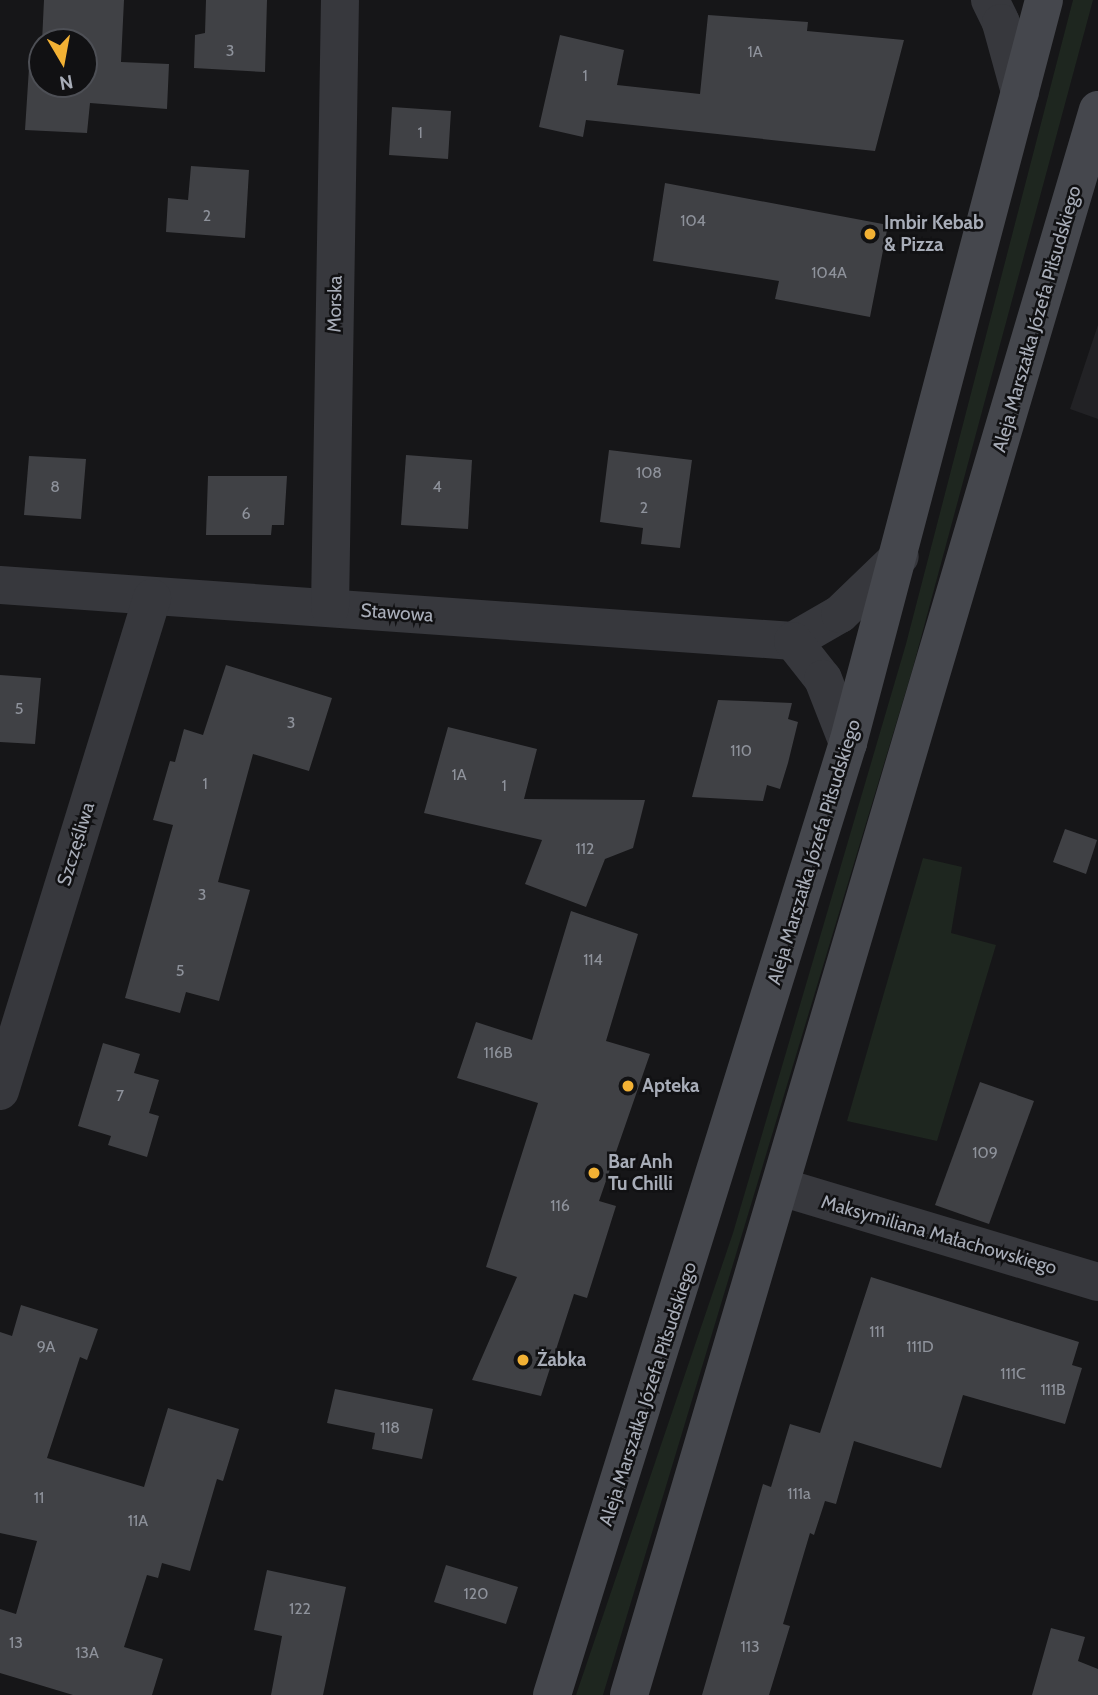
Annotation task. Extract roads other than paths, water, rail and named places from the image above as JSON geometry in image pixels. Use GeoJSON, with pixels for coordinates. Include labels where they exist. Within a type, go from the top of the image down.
{"type":"FeatureCollection","features":[{"type":"Feature","properties":{"kind":"main road","name":"Aleja Marszałka Józefa Piłsudskiego"},"geometry":{"type":"LineString","coordinates":[[552,1695],[848,743],[900,556],[1044,0]]}},
{"type":"Feature","properties":{"kind":"main road","name":"Aleja Marszałka Józefa Piłsudskiego"},"geometry":{"type":"LineString","coordinates":[[629,1695],[1098,110]]}},
{"type":"Feature","properties":{"kind":"street","name":"Morska"},"geometry":{"type":"LineString","coordinates":[[330,608],[340,0]]}},
{"type":"Feature","properties":{"kind":"street"},"geometry":{"type":"LineString","coordinates":[[990,0],[1001,23],[1020,92]]}},
{"type":"Feature","properties":{"kind":"street"},"geometry":{"type":"LineString","coordinates":[[848,743],[823,679],[793,641],[840,614],[900,556]]}},
{"type":"Feature","properties":{"kind":"street","name":"Stawowa"},"geometry":{"type":"LineString","coordinates":[[0,585],[152,598],[793,641]]}},
{"type":"Feature","properties":{"kind":"street","name":"Szczęśliwa"},"geometry":{"type":"LineString","coordinates":[[0,1091],[152,598]]}},
{"type":"Feature","properties":{"kind":"street","name":"Maksymiliana Małachowskiego"},"geometry":{"type":"LineString","coordinates":[[781,1187],[1098,1282]]}},
{"type":"Feature","properties":{"kind":"place","name":"Imbir Kebab & Pizza"},"geometry":{"type":"Point","coordinates":[870,234]}},
{"type":"Feature","properties":{"kind":"place","name":"Apteka"},"geometry":{"type":"Point","coordinates":[628,1086]}},
{"type":"Feature","properties":{"kind":"place","name":"Bar Anh Tu Chilli"},"geometry":{"type":"Point","coordinates":[594,1173]}},
{"type":"Feature","properties":{"kind":"place","name":"Żabka"},"geometry":{"type":"Point","coordinates":[523,1360]}}]}
